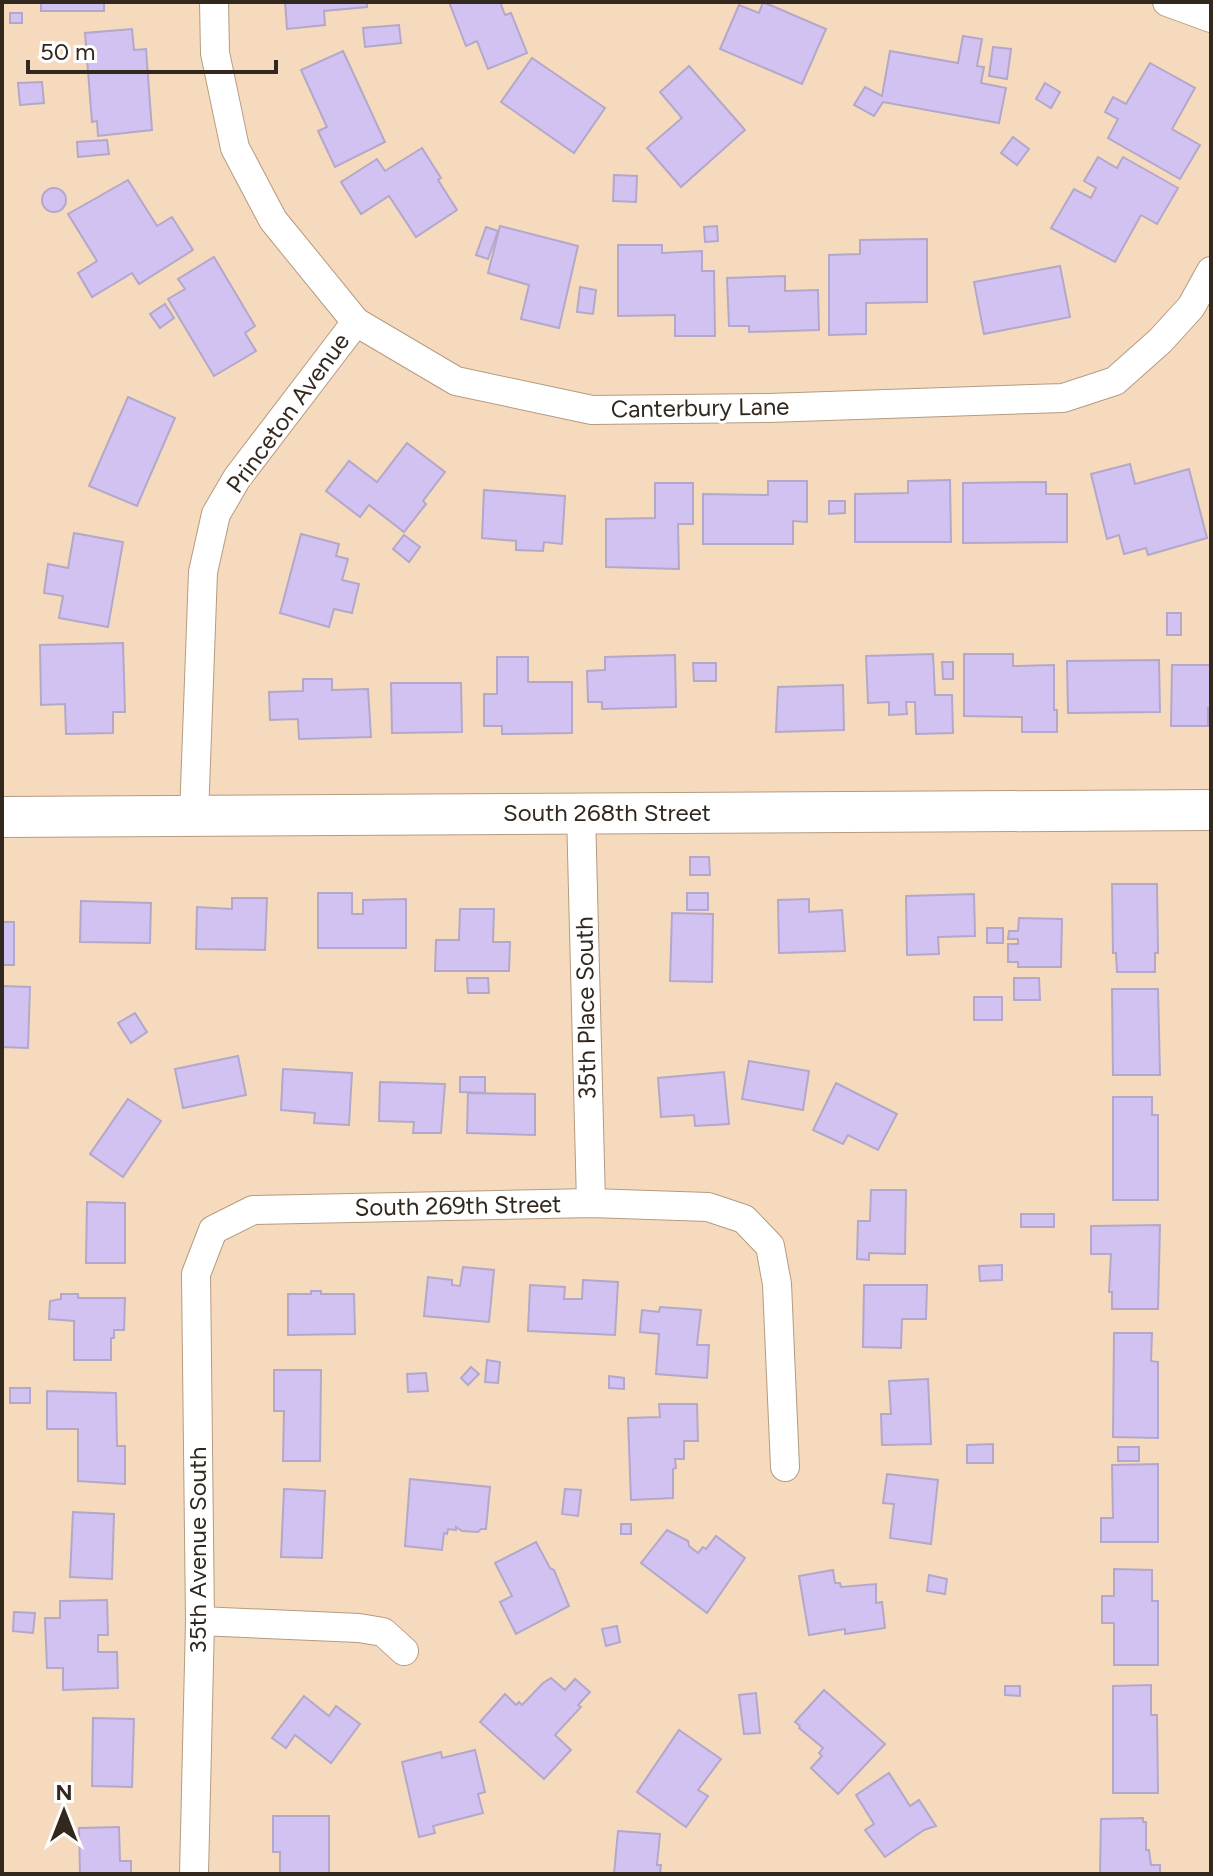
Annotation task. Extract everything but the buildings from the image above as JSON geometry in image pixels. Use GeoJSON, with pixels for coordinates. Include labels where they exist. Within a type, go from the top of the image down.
{"type":"FeatureCollection","features":[{"type":"Feature","properties":{"kind":"street","name":"Princeton Avenue"},"geometry":{"type":"LineString","coordinates":[[194,816],[203,572],[216,514],[237,478],[356,322],[273,220],[235,148],[215,53],[214,2]]}},
{"type":"Feature","properties":{"kind":"street"},"geometry":{"type":"LineString","coordinates":[[1167,2],[1211,18]]}},
{"type":"Feature","properties":{"kind":"street","name":"Canterbury Lane"},"geometry":{"type":"LineString","coordinates":[[356,322],[456,381],[592,410],[769,408],[1063,398],[1115,381],[1160,341],[1201,313],[1211,271]]}},
{"type":"Feature","properties":{"kind":"street","name":"South 268th Street"},"geometry":{"type":"LineString","coordinates":[[2,817],[1211,810]]}},
{"type":"Feature","properties":{"kind":"street","name":"35th Place South"},"geometry":{"type":"LineString","coordinates":[[581,813],[591,1203]]}},
{"type":"Feature","properties":{"kind":"street","name":"South 269th Street"},"geometry":{"type":"LineString","coordinates":[[213,1230],[253,1210],[591,1203],[708,1207],[744,1219],[770,1246],[777,1284],[785,1467]]}},
{"type":"Feature","properties":{"kind":"street","name":"35th Avenue South"},"geometry":{"type":"LineString","coordinates":[[194,1874],[200,1621],[196,1274],[213,1230]]}},
{"type":"Feature","properties":{"kind":"street"},"geometry":{"type":"LineString","coordinates":[[200,1621],[359,1628],[383,1632],[404,1651]]}}]}
